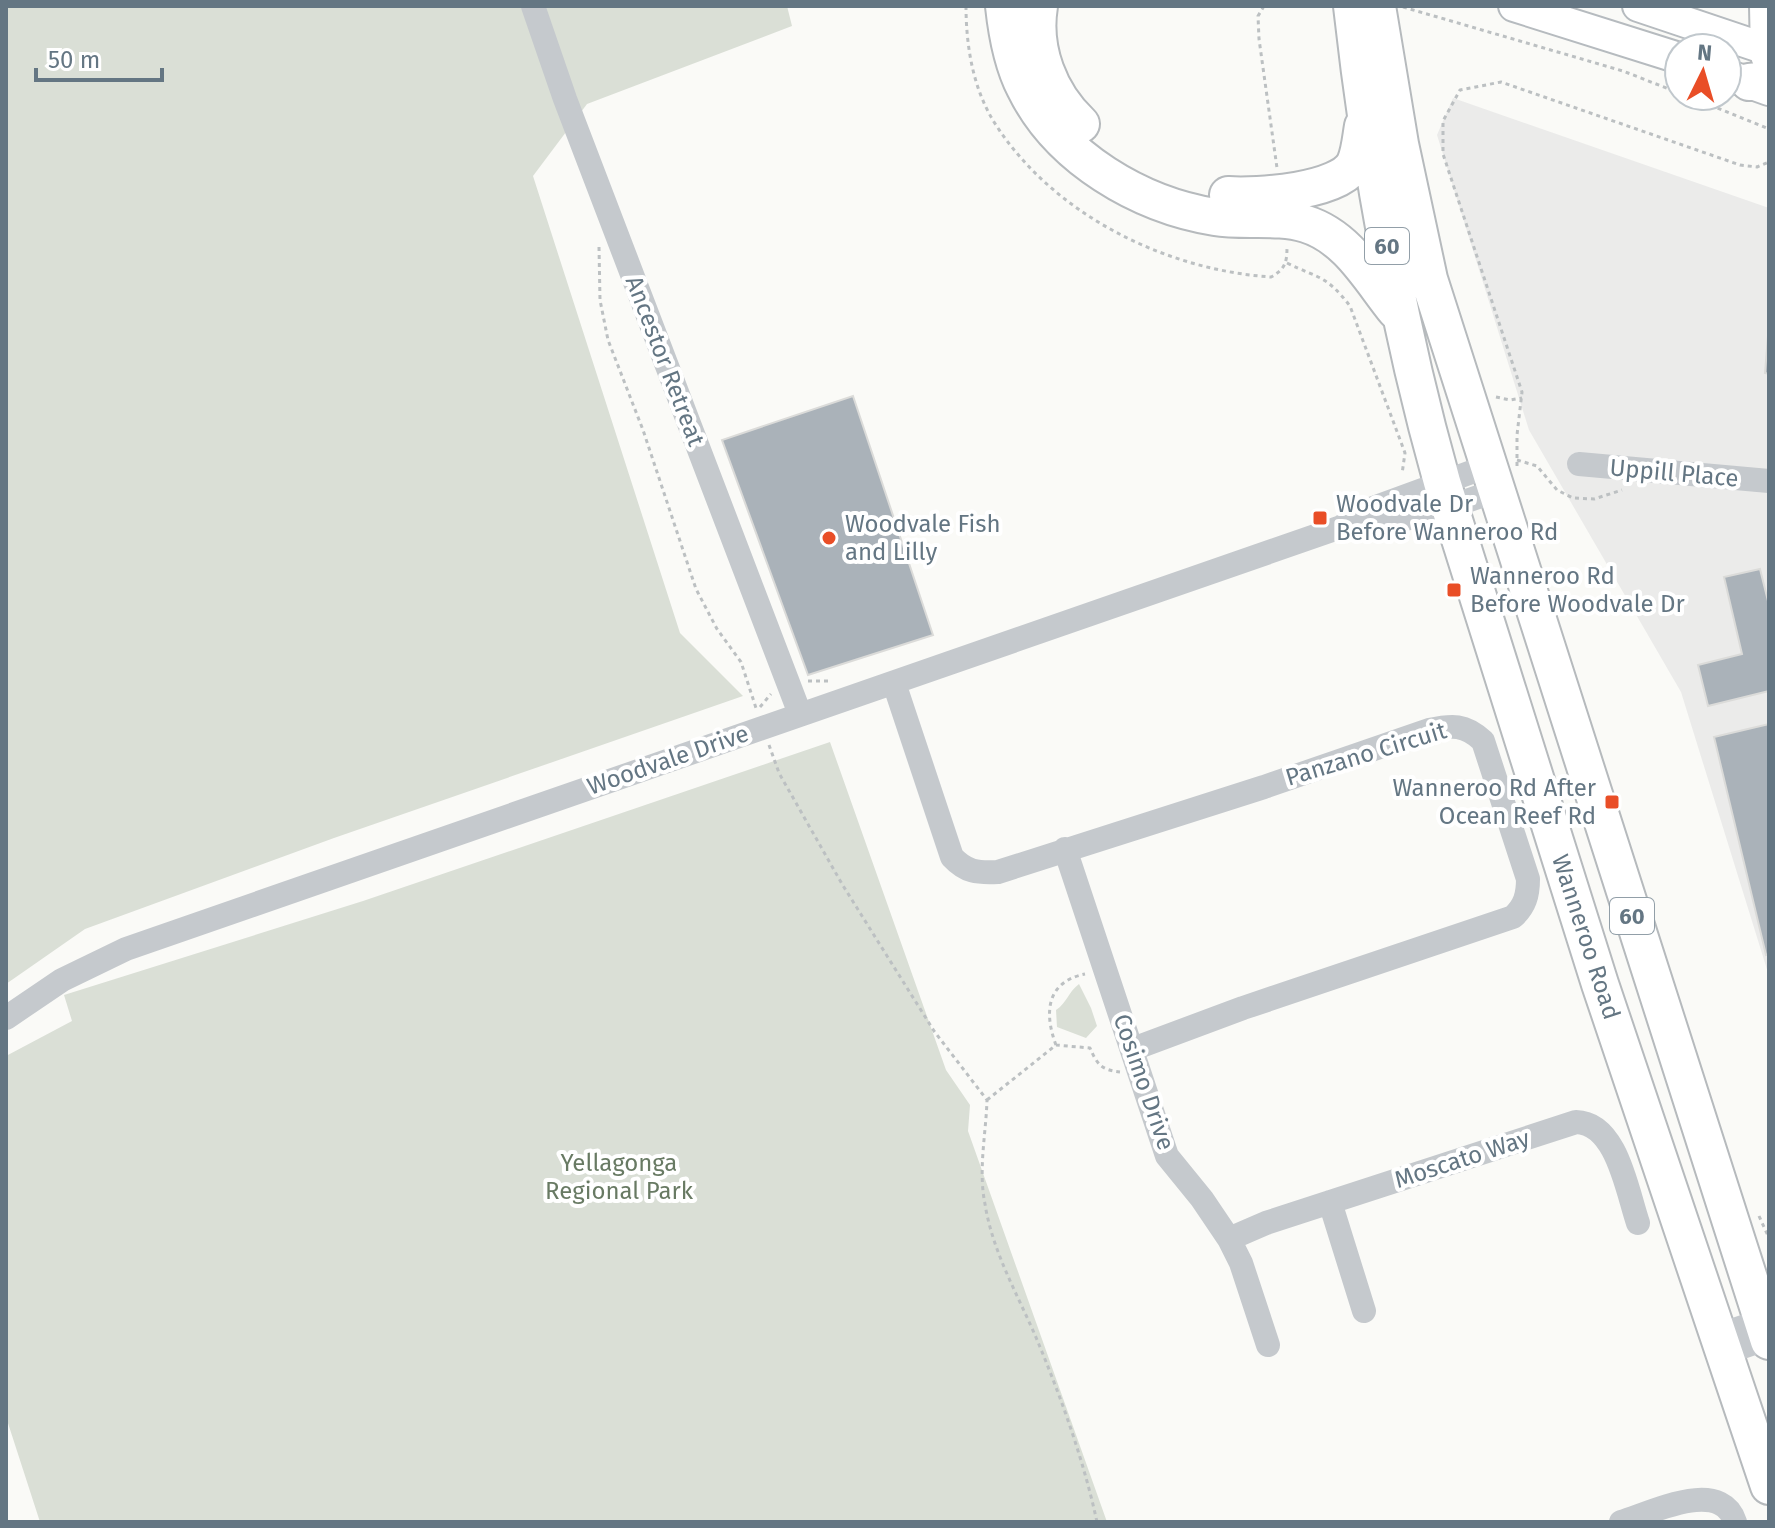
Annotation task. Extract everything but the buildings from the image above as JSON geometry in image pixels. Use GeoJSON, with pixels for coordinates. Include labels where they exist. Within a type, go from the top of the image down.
{"type":"FeatureCollection","features":[{"type":"Feature","properties":{"kind":"highway"},"geometry":{"type":"LineString","coordinates":[[1004,6],[1013,56],[1024,87],[1049,125],[1082,158],[1111,178],[1182,209],[1215,217],[1306,224],[1331,236],[1354,255],[1400,315]]}},
{"type":"Feature","properties":{"kind":"highway"},"geometry":{"type":"LineString","coordinates":[[1039,6],[1036,23],[1046,73],[1074,117],[1112,151],[1160,178],[1194,190],[1249,196],[1272,195],[1314,186],[1347,172],[1354,164],[1365,119]]}},
{"type":"Feature","properties":{"kind":"highway"},"geometry":{"type":"LineString","coordinates":[[1760,69],[1768,6]]}},
{"type":"Feature","properties":{"kind":"highway","name":"Wanneroo Road"},"geometry":{"type":"LineString","coordinates":[[1377,7],[1365,119],[1400,315],[1419,398],[1446,495],[1600,984],[1769,1486]]}},
{"type":"Feature","properties":{"kind":"highway","name":"60"},"geometry":{"type":"LineString","coordinates":[[1377,7],[1400,144],[1429,279],[1491,478]]}},
{"type":"Feature","properties":{"kind":"highway","name":"Wanneroo Road"},"geometry":{"type":"LineString","coordinates":[[1491,478],[1767,1331]]}},
{"type":"Feature","properties":{"kind":"highway"},"geometry":{"type":"LineString","coordinates":[[1738,1246],[1769,1277]]}},
{"type":"Feature","properties":{"kind":"main road"},"geometry":{"type":"LineString","coordinates":[[1514,6],[1663,53]]}},
{"type":"Feature","properties":{"kind":"main road"},"geometry":{"type":"LineString","coordinates":[[1638,6],[1760,69]]}},
{"type":"Feature","properties":{"kind":"street","name":"Ancestor Retreat"},"geometry":{"type":"LineString","coordinates":[[533,6],[565,99],[800,714]]}},
{"type":"Feature","properties":{"kind":"street","name":"Uppill Place"},"geometry":{"type":"LineString","coordinates":[[1579,464],[1769,481]]}},
{"type":"Feature","properties":{"kind":"street","name":"Woodvale Drive"},"geometry":{"type":"LineString","coordinates":[[6,1018],[62,980],[126,949],[1341,527],[1372,527],[1491,478]]}},
{"type":"Feature","properties":{"kind":"street","name":"Panzano Circuit"},"geometry":{"type":"LineString","coordinates":[[894,683],[952,857],[961,867],[975,873],[998,872],[1448,725],[1461,726],[1483,741],[1528,879],[1525,901],[1513,917],[1243,1008],[1129,1056]]}},
{"type":"Feature","properties":{"kind":"street","name":"Cosimo Drive"},"geometry":{"type":"LineString","coordinates":[[1065,849],[1129,1056],[1167,1156],[1229,1239],[1241,1263],[1268,1345]]}},
{"type":"Feature","properties":{"kind":"street","name":"Moscato Way"},"geometry":{"type":"LineString","coordinates":[[1229,1239],[1266,1223],[1576,1122],[1597,1129],[1612,1144],[1638,1223]]}},
{"type":"Feature","properties":{"kind":"street"},"geometry":{"type":"LineString","coordinates":[[1330,1202],[1364,1311]]}},
{"type":"Feature","properties":{"kind":"street"},"geometry":{"type":"LineString","coordinates":[[1722,1344],[1767,1331]]}},
{"type":"Feature","properties":{"kind":"street"},"geometry":{"type":"LineString","coordinates":[[1621,1522],[1701,1499],[1723,1504],[1735,1522]]}},
{"type":"Feature","properties":{"kind":"path"},"geometry":{"type":"LineString","coordinates":[[1264,6],[1258,16],[1259,39],[1279,180]]}},
{"type":"Feature","properties":{"kind":"path"},"geometry":{"type":"LineString","coordinates":[[1377,7],[1623,71],[1663,87]]}},
{"type":"Feature","properties":{"kind":"path"},"geometry":{"type":"LineString","coordinates":[[1517,435],[1522,392],[1443,154],[1443,121],[1460,90],[1501,82],[1740,165],[1757,167],[1769,162]]}},
{"type":"Feature","properties":{"kind":"path"},"geometry":{"type":"LineString","coordinates":[[1727,112],[1769,129]]}},
{"type":"Feature","properties":{"kind":"path"},"geometry":{"type":"LineString","coordinates":[[1287,238],[1287,263]]}},
{"type":"Feature","properties":{"kind":"path"},"geometry":{"type":"LineString","coordinates":[[598,245],[600,300],[608,340],[643,430],[696,589],[717,629],[741,662],[779,773],[842,884],[934,1031],[987,1100],[983,1183],[985,1204],[1019,1305],[1039,1344],[1068,1423],[1097,1522]]}},
{"type":"Feature","properties":{"kind":"path"},"geometry":{"type":"LineString","coordinates":[[1056,1045],[1049,1027],[1049,1005],[1055,991],[1075,976],[1092,972]]}},
{"type":"Feature","properties":{"kind":"path"},"geometry":{"type":"LineString","coordinates":[[987,1100],[1056,1045],[1090,1048],[1098,1065],[1107,1071],[1121,1073],[1129,1056]]}},
{"type":"Feature","properties":{"kind":"shaded area"},"geometry":{"type":"Polygon","coordinates":[[[1453,98],[1769,208],[1769,976],[1681,692],[1529,430],[1437,135],[1453,98]]]}},
{"type":"Feature","properties":{"kind":"green space"},"geometry":{"type":"Polygon","coordinates":[[[6,6],[787,6],[792,26],[587,104],[533,176],[680,633],[743,696],[334,838],[85,929],[6,984],[6,6]]]}},
{"type":"Feature","properties":{"kind":"green space","name":"Yellagonga Regional Park"},"geometry":{"type":"Polygon","coordinates":[[[830,742],[946,1070],[970,1105],[968,1131],[1107,1522],[40,1522],[6,1417],[6,1056],[72,1021],[64,995],[363,901],[830,742]]]}},
{"type":"Feature","properties":{"kind":"green space"},"geometry":{"type":"Polygon","coordinates":[[[1079,984],[1097,1026],[1086,1038],[1057,1027],[1056,1010],[1079,984]]]}},
{"type":"Feature","properties":{"kind":"place","name":"Woodvale Dr Before Wanneroo Rd"},"geometry":{"type":"Point","coordinates":[1320,518]}},
{"type":"Feature","properties":{"kind":"place","name":"Woodvale Fish and Lilly"},"geometry":{"type":"Point","coordinates":[829,538]}},
{"type":"Feature","properties":{"kind":"place","name":"Wanneroo Rd Before Woodvale Dr"},"geometry":{"type":"Point","coordinates":[1454,590]}},
{"type":"Feature","properties":{"kind":"place","name":"Wanneroo Rd After Ocean Reef Rd"},"geometry":{"type":"Point","coordinates":[1612,802]}}]}
